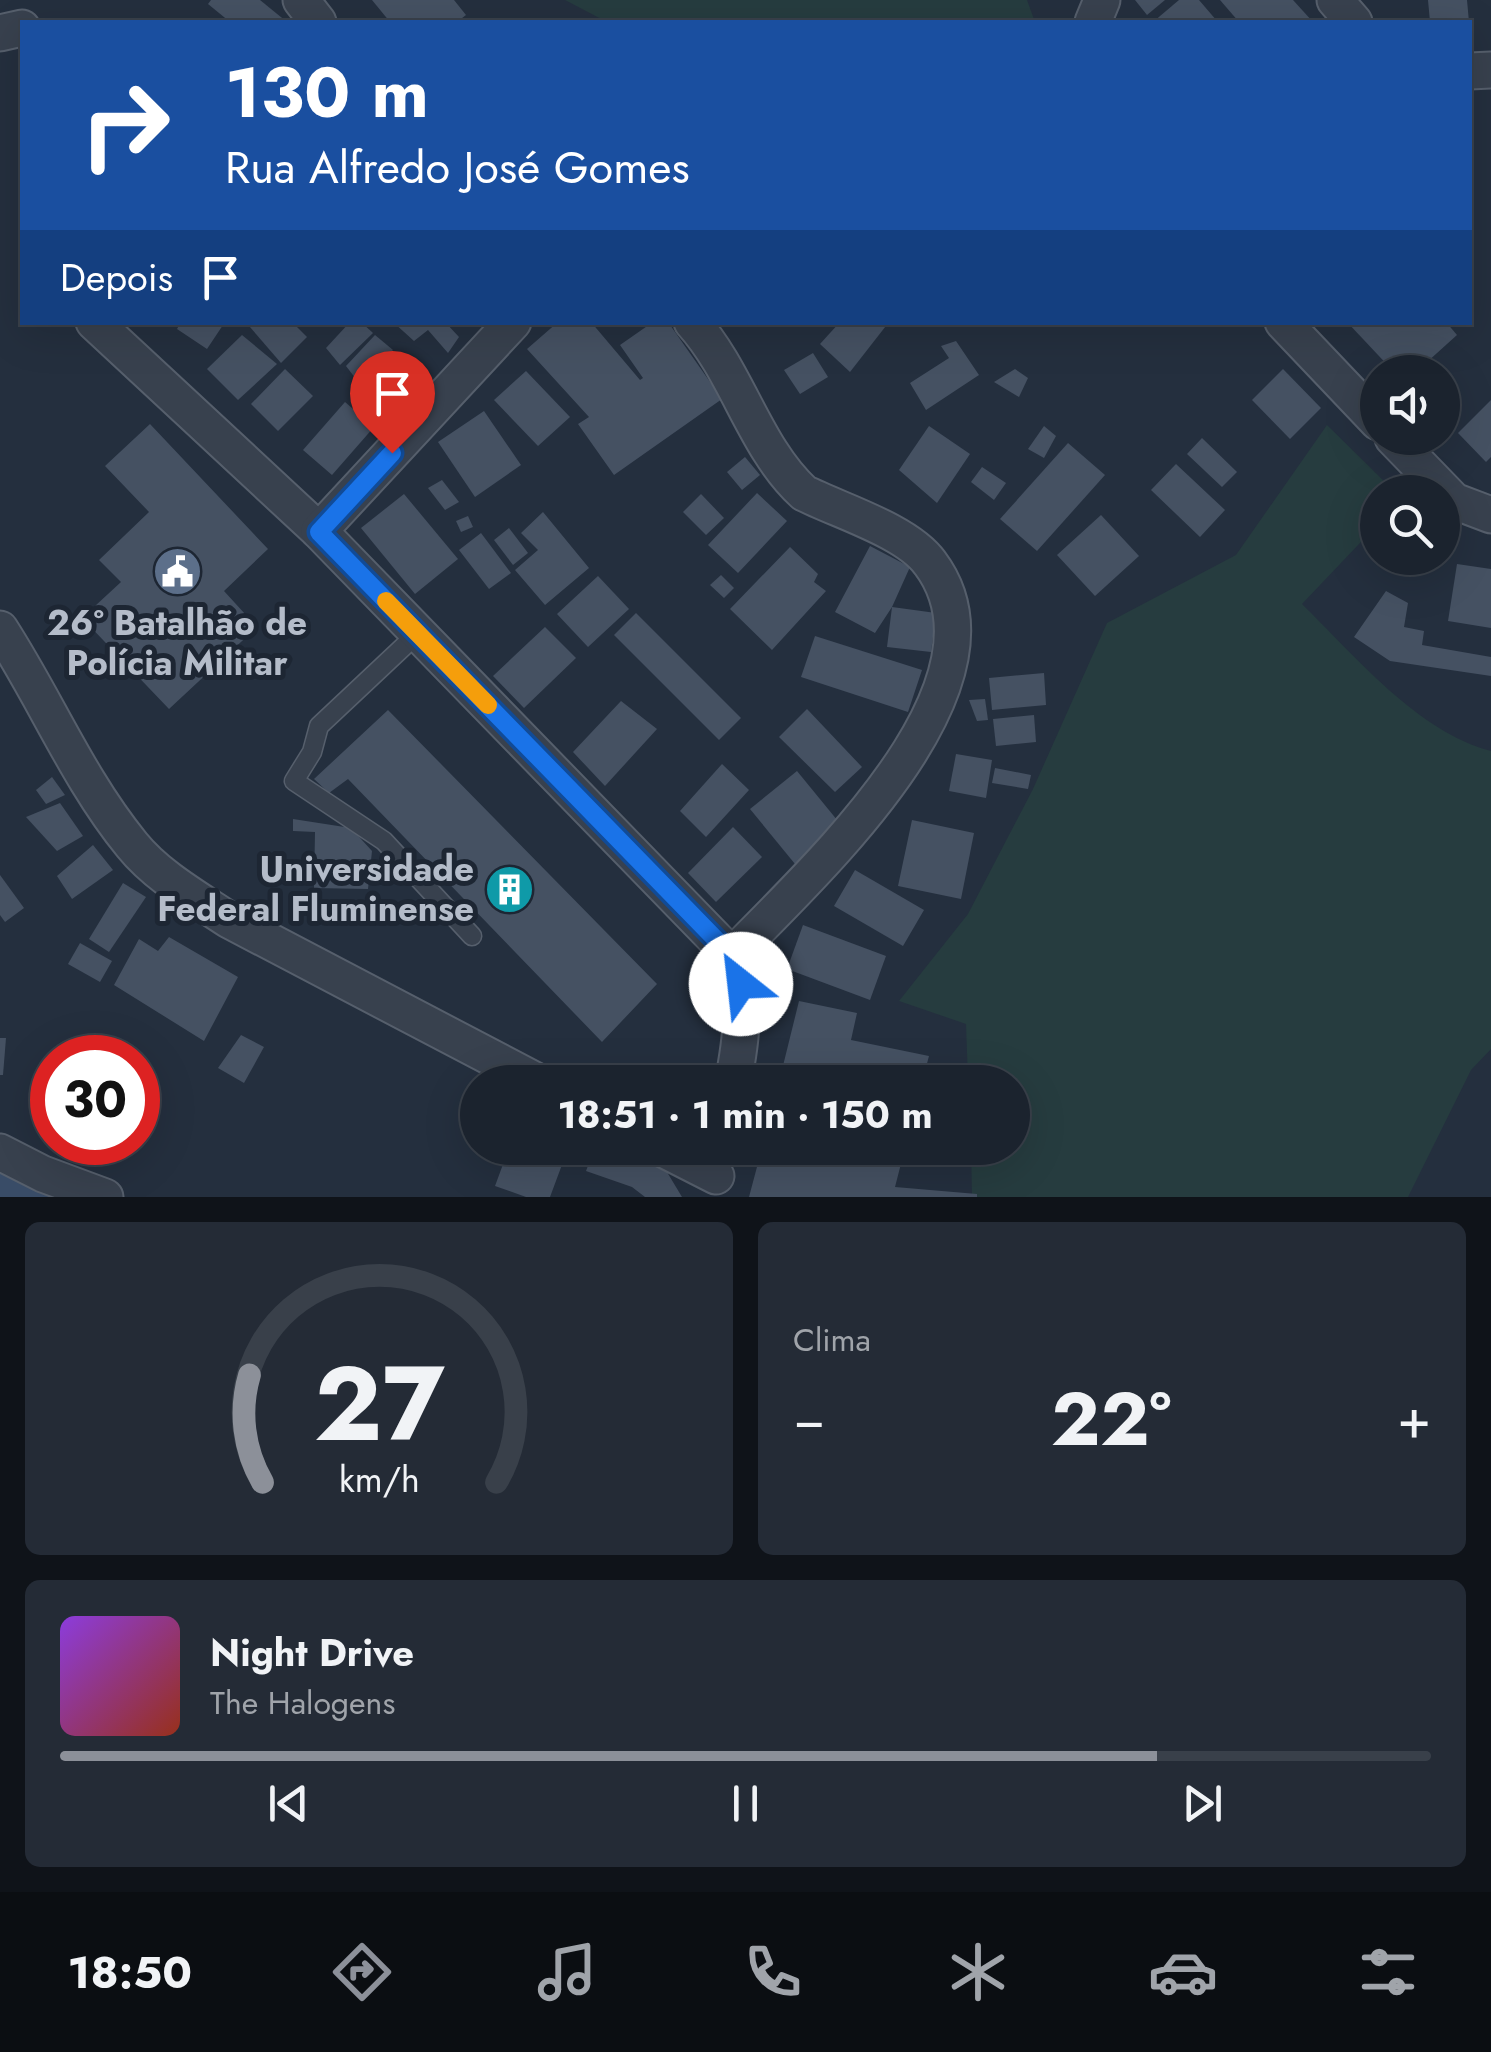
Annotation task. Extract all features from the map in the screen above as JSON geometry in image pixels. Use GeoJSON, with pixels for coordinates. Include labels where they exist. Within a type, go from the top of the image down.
{"type":"FeatureCollection","features":[{"type":"Feature","properties":{"kind":"street"},"geometry":{"type":"LineString","coordinates":[[1335,0],[1352,20]]}},
{"type":"Feature","properties":{"kind":"street"},"geometry":{"type":"LineString","coordinates":[[97,325],[319,532],[732,956],[744,1008],[736,1065]]}},
{"type":"Feature","properties":{"kind":"street"},"geometry":{"type":"LineString","coordinates":[[319,532],[509,325]]}},
{"type":"Feature","properties":{"kind":"street"},"geometry":{"type":"LineString","coordinates":[[695,325],[710,342],[794,484],[804,494],[914,545],[931,563],[944,587],[954,646],[948,671],[925,722],[881,797],[732,956]]}},
{"type":"Feature","properties":{"kind":"street"},"geometry":{"type":"LineString","coordinates":[[1286,325],[1360,403]]}},
{"type":"Feature","properties":{"kind":"street"},"geometry":{"type":"LineString","coordinates":[[1409,455],[1454,501],[1491,515]]}},
{"type":"Feature","properties":{"kind":"street"},"geometry":{"type":"LineString","coordinates":[[0,629],[64,745],[133,847],[184,891],[229,920],[506,1065]]}},
{"type":"Feature","properties":{"kind":"street"},"geometry":{"type":"LineString","coordinates":[[0,1152],[43,1174],[105,1197]]}},
{"type":"Feature","properties":{"kind":"lane"},"geometry":{"type":"LineString","coordinates":[[418,634],[319,726],[312,752],[294,781],[384,841],[472,936]]}},
{"type":"Feature","properties":{"kind":"green space"},"geometry":{"type":"Polygon","coordinates":[[[565,0],[1027,0],[1034,20],[603,20],[565,0]]]}},
{"type":"Feature","properties":{"kind":"green space"},"geometry":{"type":"Polygon","coordinates":[[[1327,425],[1378,475],[1360,475],[1360,543],[1302,604],[1413,710],[1464,741],[1491,751],[1491,1049],[1471,1070],[1408,1197],[972,1197],[971,1165],[1030,1165],[1030,1065],[967,1065],[966,1024],[899,1001],[968,914],[1033,789],[1107,623],[1236,555],[1327,425]]]}},
{"type":"Feature","properties":{"kind":"building"},"geometry":{"type":"Polygon","coordinates":[[[211,0],[260,0],[285,20],[228,20],[208,4],[211,0]]]}},
{"type":"Feature","properties":{"kind":"building"},"geometry":{"type":"Polygon","coordinates":[[[372,0],[454,0],[466,15],[460,20],[388,20],[372,0]]]}},
{"type":"Feature","properties":{"kind":"building"},"geometry":{"type":"Polygon","coordinates":[[[1135,0],[1165,0],[1147,15],[1135,0]]]}},
{"type":"Feature","properties":{"kind":"building"},"geometry":{"type":"Polygon","coordinates":[[[1179,0],[1199,0],[1216,20],[1155,20],[1179,0]]]}},
{"type":"Feature","properties":{"kind":"building"},"geometry":{"type":"Polygon","coordinates":[[[1220,0],[1293,0],[1311,20],[1237,20],[1220,0]]]}},
{"type":"Feature","properties":{"kind":"building"},"geometry":{"type":"Polygon","coordinates":[[[1428,0],[1467,0],[1469,20],[1430,20],[1428,0]]]}},
{"type":"Feature","properties":{"kind":"building"},"geometry":{"type":"Polygon","coordinates":[[[179,325],[223,325],[207,349],[177,329],[179,325]]]}},
{"type":"Feature","properties":{"kind":"building"},"geometry":{"type":"Polygon","coordinates":[[[295,325],[307,337],[281,363],[250,327],[295,325]]]}},
{"type":"Feature","properties":{"kind":"building"},"geometry":{"type":"Polygon","coordinates":[[[347,325],[364,325],[373,333],[340,365],[326,348],[347,325]]]}},
{"type":"Feature","properties":{"kind":"building"},"geometry":{"type":"Polygon","coordinates":[[[396,325],[448,325],[459,337],[448,353],[428,330],[414,341],[396,325]]]}},
{"type":"Feature","properties":{"kind":"building"},"geometry":{"type":"Polygon","coordinates":[[[555,325],[594,325],[640,380],[643,378],[620,345],[649,325],[670,325],[722,399],[614,475],[578,424],[589,417],[527,349],[555,325]]]}},
{"type":"Feature","properties":{"kind":"building"},"geometry":{"type":"Polygon","coordinates":[[[837,325],[887,325],[850,372],[820,344],[837,325]]]}},
{"type":"Feature","properties":{"kind":"building"},"geometry":{"type":"Polygon","coordinates":[[[1350,325],[1449,325],[1457,335],[1435,355],[1378,355],[1350,325]]]}},
{"type":"Feature","properties":{"kind":"building"},"geometry":{"type":"Polygon","coordinates":[[[242,335],[277,364],[238,400],[207,369],[242,335]]]}},
{"type":"Feature","properties":{"kind":"building"},"geometry":{"type":"Polygon","coordinates":[[[375,335],[393,350],[359,383],[346,366],[375,335]]]}},
{"type":"Feature","properties":{"kind":"building"},"geometry":{"type":"Polygon","coordinates":[[[956,341],[979,375],[926,410],[910,383],[949,358],[941,346],[956,341]]]}},
{"type":"Feature","properties":{"kind":"building"},"geometry":{"type":"Polygon","coordinates":[[[813,353],[828,377],[800,394],[784,370],[813,353]]]}},
{"type":"Feature","properties":{"kind":"building"},"geometry":{"type":"Polygon","coordinates":[[[285,369],[313,396],[278,431],[251,404],[285,369]]]}},
{"type":"Feature","properties":{"kind":"building"},"geometry":{"type":"Polygon","coordinates":[[[1015,369],[1028,378],[1019,397],[994,382],[1015,369]]]}},
{"type":"Feature","properties":{"kind":"building"},"geometry":{"type":"Polygon","coordinates":[[[1283,369],[1321,408],[1290,439],[1252,400],[1283,369]]]}},
{"type":"Feature","properties":{"kind":"building"},"geometry":{"type":"Polygon","coordinates":[[[526,371],[570,417],[538,446],[494,400],[526,371]]]}},
{"type":"Feature","properties":{"kind":"building"},"geometry":{"type":"Polygon","coordinates":[[[1491,400],[1491,457],[1486,462],[1460,431],[1491,400]]]}},
{"type":"Feature","properties":{"kind":"building"},"geometry":{"type":"Polygon","coordinates":[[[345,402],[374,427],[332,475],[303,450],[345,402]]]}},
{"type":"Feature","properties":{"kind":"building"},"geometry":{"type":"Polygon","coordinates":[[[484,411],[521,465],[475,497],[438,442],[484,411]]]}},
{"type":"Feature","properties":{"kind":"building","name":"26º Batalhão de Polícia Militar"},"geometry":{"type":"Polygon","coordinates":[[[150,424],[268,549],[224,591],[257,627],[169,709],[82,618],[121,582],[99,560],[149,512],[105,466],[150,424]]]}},
{"type":"Feature","properties":{"kind":"building"},"geometry":{"type":"Polygon","coordinates":[[[929,426],[970,454],[937,503],[899,470],[929,426]]]}},
{"type":"Feature","properties":{"kind":"building"},"geometry":{"type":"Polygon","coordinates":[[[1044,426],[1056,436],[1044,458],[1028,449],[1044,426]]]}},
{"type":"Feature","properties":{"kind":"building"},"geometry":{"type":"Polygon","coordinates":[[[1202,438],[1237,472],[1222,487],[1187,454],[1202,438]]]}},
{"type":"Feature","properties":{"kind":"building"},"geometry":{"type":"Polygon","coordinates":[[[1068,443],[1105,475],[1037,551],[1000,519],[1068,443]]]}},
{"type":"Feature","properties":{"kind":"building"},"geometry":{"type":"Polygon","coordinates":[[[745,457],[760,475],[742,490],[727,472],[745,457]]]}},
{"type":"Feature","properties":{"kind":"building"},"geometry":{"type":"Polygon","coordinates":[[[1176,464],[1225,510],[1200,537],[1151,490],[1176,464]]]}},
{"type":"Feature","properties":{"kind":"building"},"geometry":{"type":"Polygon","coordinates":[[[982,467],[1006,483],[994,500],[971,482],[982,467]]]}},
{"type":"Feature","properties":{"kind":"building"},"geometry":{"type":"Polygon","coordinates":[[[442,480],[459,502],[445,510],[428,488],[442,480]]]}},
{"type":"Feature","properties":{"kind":"building"},"geometry":{"type":"Polygon","coordinates":[[[757,493],[787,521],[738,573],[708,545],[757,493]]]}},
{"type":"Feature","properties":{"kind":"building"},"geometry":{"type":"Polygon","coordinates":[[[404,494],[458,559],[415,594],[361,528],[404,494]]]}},
{"type":"Feature","properties":{"kind":"building"},"geometry":{"type":"Polygon","coordinates":[[[701,494],[724,518],[706,535],[683,512],[701,494]]]}},
{"type":"Feature","properties":{"kind":"building"},"geometry":{"type":"Polygon","coordinates":[[[543,512],[589,568],[545,605],[515,570],[538,550],[521,533],[543,512]]]}},
{"type":"Feature","properties":{"kind":"building"},"geometry":{"type":"Polygon","coordinates":[[[1101,515],[1139,556],[1095,596],[1057,555],[1101,515]]]}},
{"type":"Feature","properties":{"kind":"building"},"geometry":{"type":"Polygon","coordinates":[[[468,516],[473,527],[461,532],[456,521],[468,516]]]}},
{"type":"Feature","properties":{"kind":"building"},"geometry":{"type":"Polygon","coordinates":[[[509,528],[528,553],[513,565],[494,540],[509,528]]]}},
{"type":"Feature","properties":{"kind":"building"},"geometry":{"type":"Polygon","coordinates":[[[481,533],[511,573],[489,589],[459,550],[481,533]]]}},
{"type":"Feature","properties":{"kind":"building"},"geometry":{"type":"Polygon","coordinates":[[[870,546],[910,567],[875,633],[835,612],[870,546]]]}},
{"type":"Feature","properties":{"kind":"building"},"geometry":{"type":"Polygon","coordinates":[[[790,547],[818,574],[814,582],[826,591],[772,650],[730,609],[790,547]]]}},
{"type":"Feature","properties":{"kind":"building"},"geometry":{"type":"Polygon","coordinates":[[[1460,564],[1491,569],[1491,628],[1448,621],[1460,564]]]}},
{"type":"Feature","properties":{"kind":"building"},"geometry":{"type":"Polygon","coordinates":[[[721,575],[734,588],[724,598],[710,585],[721,575]]]}},
{"type":"Feature","properties":{"kind":"building"},"geometry":{"type":"Polygon","coordinates":[[[598,576],[629,609],[588,647],[557,614],[598,576]]]}},
{"type":"Feature","properties":{"kind":"building"},"geometry":{"type":"Polygon","coordinates":[[[1386,591],[1408,603],[1404,627],[1424,631],[1422,645],[1491,657],[1491,676],[1390,661],[1354,637],[1386,591]]]}},
{"type":"Feature","properties":{"kind":"building"},"geometry":{"type":"Polygon","coordinates":[[[892,607],[936,613],[931,652],[887,647],[892,607]]]}},
{"type":"Feature","properties":{"kind":"building"},"geometry":{"type":"Polygon","coordinates":[[[636,613],[741,718],[719,740],[614,635],[636,613]]]}},
{"type":"Feature","properties":{"kind":"building"},"geometry":{"type":"Polygon","coordinates":[[[545,627],[576,658],[524,708],[493,676],[545,627]]]}},
{"type":"Feature","properties":{"kind":"building"},"geometry":{"type":"Polygon","coordinates":[[[815,636],[922,670],[908,712],[801,677],[815,636]]]}},
{"type":"Feature","properties":{"kind":"building"},"geometry":{"type":"Polygon","coordinates":[[[1044,673],[1046,705],[992,710],[989,678],[1044,673]]]}},
{"type":"Feature","properties":{"kind":"building"},"geometry":{"type":"Polygon","coordinates":[[[985,699],[988,720],[977,721],[969,700],[985,699]]]}},
{"type":"Feature","properties":{"kind":"building"},"geometry":{"type":"Polygon","coordinates":[[[621,701],[657,729],[605,786],[573,752],[621,701]]]}},
{"type":"Feature","properties":{"kind":"building"},"geometry":{"type":"Polygon","coordinates":[[[807,709],[862,767],[835,792],[779,737],[807,709]]]}},
{"type":"Feature","properties":{"kind":"building","name":"Universidade Federal Fluminense"},"geometry":{"type":"Polygon","coordinates":[[[388,710],[657,984],[602,1042],[348,779],[329,793],[314,779],[388,710]]]}},
{"type":"Feature","properties":{"kind":"building"},"geometry":{"type":"Polygon","coordinates":[[[1034,715],[1036,742],[996,746],[993,719],[1034,715]]]}},
{"type":"Feature","properties":{"kind":"building"},"geometry":{"type":"Polygon","coordinates":[[[956,754],[992,760],[986,798],[949,791],[956,754]]]}},
{"type":"Feature","properties":{"kind":"building"},"geometry":{"type":"Polygon","coordinates":[[[722,764],[749,790],[706,837],[680,811],[722,764]]]}},
{"type":"Feature","properties":{"kind":"building"},"geometry":{"type":"Polygon","coordinates":[[[995,768],[1031,775],[1028,789],[992,783],[995,768]]]}},
{"type":"Feature","properties":{"kind":"building"},"geometry":{"type":"Polygon","coordinates":[[[797,771],[842,826],[795,864],[750,809],[797,771]]]}},
{"type":"Feature","properties":{"kind":"building"},"geometry":{"type":"Polygon","coordinates":[[[52,777],[65,795],[46,804],[36,790],[52,777]]]}},
{"type":"Feature","properties":{"kind":"building"},"geometry":{"type":"Polygon","coordinates":[[[60,803],[83,836],[57,851],[26,817],[60,803]]]}},
{"type":"Feature","properties":{"kind":"building"},"geometry":{"type":"Polygon","coordinates":[[[293,819],[351,828],[372,851],[368,889],[314,888],[315,832],[293,831],[293,819]]]}},
{"type":"Feature","properties":{"kind":"building"},"geometry":{"type":"Polygon","coordinates":[[[912,820],[974,833],[961,899],[898,886],[912,820]]]}},
{"type":"Feature","properties":{"kind":"building"},"geometry":{"type":"Polygon","coordinates":[[[733,827],[762,857],[716,902],[688,873],[733,827]]]}},
{"type":"Feature","properties":{"kind":"building"},"geometry":{"type":"Polygon","coordinates":[[[93,845],[113,870],[72,899],[57,876],[93,845]]]}},
{"type":"Feature","properties":{"kind":"building"},"geometry":{"type":"Polygon","coordinates":[[[855,870],[924,910],[903,946],[834,906],[855,870]]]}},
{"type":"Feature","properties":{"kind":"building"},"geometry":{"type":"Polygon","coordinates":[[[0,875],[24,908],[5,922],[0,915],[0,875]]]}},
{"type":"Feature","properties":{"kind":"building"},"geometry":{"type":"Polygon","coordinates":[[[123,883],[146,897],[109,952],[89,939],[123,883]]]}},
{"type":"Feature","properties":{"kind":"building"},"geometry":{"type":"Polygon","coordinates":[[[803,925],[886,956],[870,1000],[787,969],[803,925]]]}},
{"type":"Feature","properties":{"kind":"building"},"geometry":{"type":"Polygon","coordinates":[[[169,937],[238,977],[204,1041],[114,985],[139,939],[158,951],[169,937]]]}},
{"type":"Feature","properties":{"kind":"building"},"geometry":{"type":"Polygon","coordinates":[[[80,943],[112,961],[100,982],[68,964],[80,943]]]}},
{"type":"Feature","properties":{"kind":"building"},"geometry":{"type":"Polygon","coordinates":[[[799,1001],[857,1013],[851,1040],[929,1056],[927,1065],[783,1065],[799,1001]]]}},
{"type":"Feature","properties":{"kind":"building"},"geometry":{"type":"Polygon","coordinates":[[[241,1035],[264,1047],[244,1083],[218,1068],[241,1035]]]}},
{"type":"Feature","properties":{"kind":"building"},"geometry":{"type":"Polygon","coordinates":[[[0,1038],[6,1038],[3,1075],[0,1075],[0,1038]]]}},
{"type":"Feature","properties":{"kind":"building"},"geometry":{"type":"Polygon","coordinates":[[[503,1165],[562,1165],[550,1197],[526,1197],[495,1186],[503,1165]]]}},
{"type":"Feature","properties":{"kind":"building"},"geometry":{"type":"Polygon","coordinates":[[[588,1165],[662,1165],[682,1197],[645,1197],[632,1187],[586,1171],[588,1165]]]}},
{"type":"Feature","properties":{"kind":"building"},"geometry":{"type":"Polygon","coordinates":[[[757,1165],[901,1165],[895,1187],[977,1194],[977,1197],[749,1197],[757,1165]]]}},
{"type":"Feature","properties":{"kind":"waterway"},"geometry":{"type":"LineString","coordinates":[[0,1185],[23,1197]]}},
{"type":"Feature","properties":{"kind":"slow traffic"},"geometry":{"type":"LineString","coordinates":[[386,601],[488,705]]}},
{"type":"Feature","properties":{"kind":"place","name":"26º Batalhão de Polícia Militar"},"geometry":{"type":"Point","coordinates":[177,571]}},
{"type":"Feature","properties":{"kind":"place","name":"Universidade Federal Fluminense"},"geometry":{"type":"Point","coordinates":[509,889]}},
{"type":"Feature","properties":{"kind":"route"},"geometry":{"type":"LineString","coordinates":[[392,453],[319,532],[732,956],[741,984]]}}]}
